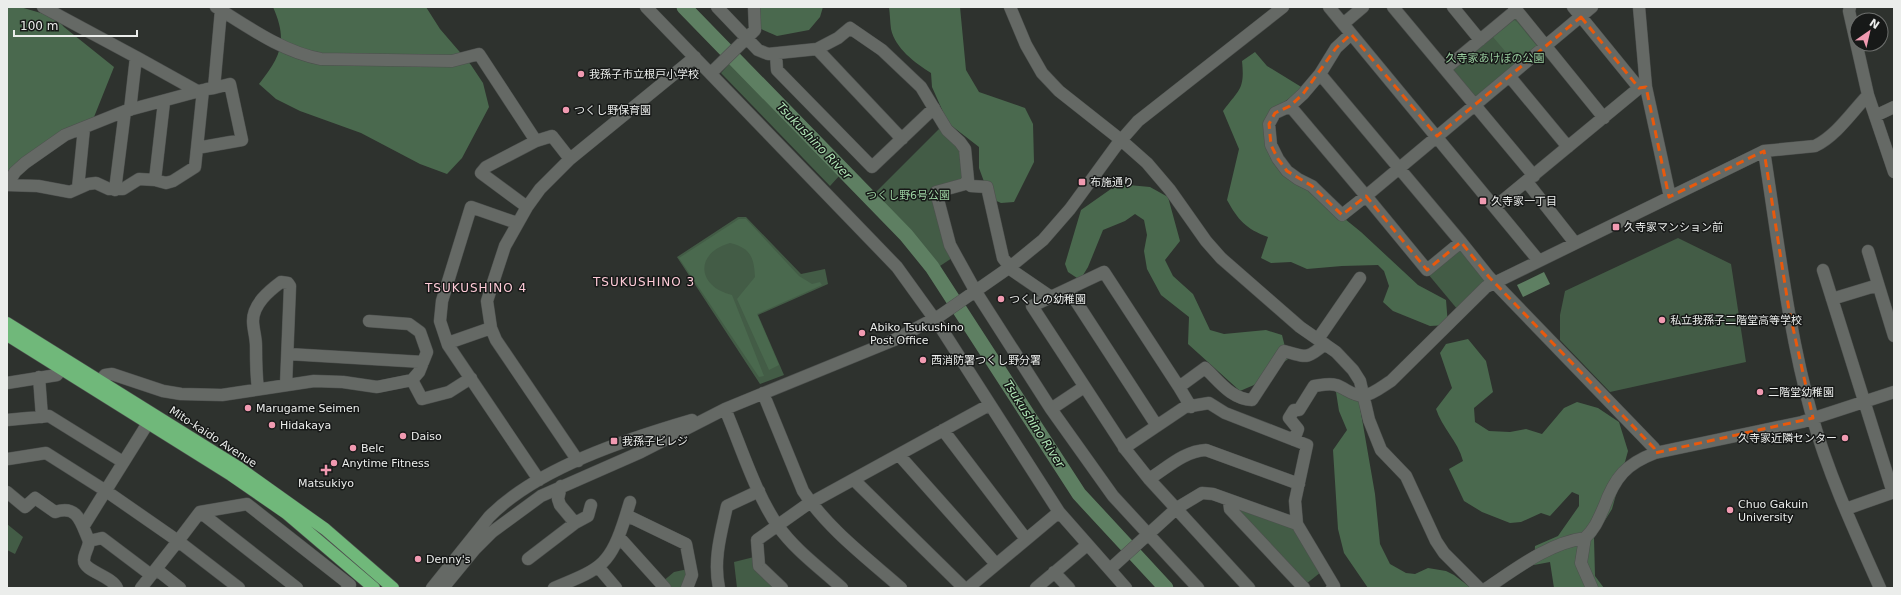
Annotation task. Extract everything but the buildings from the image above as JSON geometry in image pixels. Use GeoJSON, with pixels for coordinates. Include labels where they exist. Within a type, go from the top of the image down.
{"type":"FeatureCollection","features":[{"type":"Feature","properties":{"kind":"highway","name":"Mito-kaido Avenue"},"geometry":{"type":"LineString","coordinates":[[7,323],[238,467],[325,530],[393,588]]}},
{"type":"Feature","properties":{"kind":"highway","name":"Mito-kaido Avenue"},"geometry":{"type":"LineString","coordinates":[[7,335],[231,475],[286,513],[374,588]]}},
{"type":"Feature","properties":{"kind":"street"},"geometry":{"type":"LineString","coordinates":[[43,7],[136,57],[206,90]]}},
{"type":"Feature","properties":{"kind":"street"},"geometry":{"type":"LineString","coordinates":[[646,7],[897,267],[935,320],[1059,512],[1126,588]]}},
{"type":"Feature","properties":{"kind":"street"},"geometry":{"type":"LineString","coordinates":[[717,7],[758,50],[768,54],[817,49],[838,38],[850,28],[882,50],[921,87],[947,130],[965,149],[968,180],[966,182]]}},
{"type":"Feature","properties":{"kind":"street"},"geometry":{"type":"LineString","coordinates":[[711,73],[755,30],[754,7]]}},
{"type":"Feature","properties":{"kind":"street"},"geometry":{"type":"LineString","coordinates":[[1010,7],[1026,45],[1042,73],[1068,100],[1121,140],[1155,172],[1170,190],[1206,241],[1221,258],[1300,327],[1322,341],[1346,361],[1360,381],[1365,396],[1369,420],[1381,450],[1406,476],[1436,541],[1444,553],[1479,588]]}},
{"type":"Feature","properties":{"kind":"street"},"geometry":{"type":"LineString","coordinates":[[443,588],[465,561],[492,532],[527,505],[561,486],[641,452],[726,409],[894,340],[935,320],[976,292],[1010,267],[1051,232],[1121,140],[1152,108],[1284,7]]}},
{"type":"Feature","properties":{"kind":"street"},"geometry":{"type":"LineString","coordinates":[[1329,7],[1496,207],[1539,261]]}},
{"type":"Feature","properties":{"kind":"street"},"geometry":{"type":"LineString","coordinates":[[1343,24],[1363,7]]}},
{"type":"Feature","properties":{"kind":"street"},"geometry":{"type":"LineString","coordinates":[[1393,7],[1475,106],[1576,243]]}},
{"type":"Feature","properties":{"kind":"street"},"geometry":{"type":"LineString","coordinates":[[1453,7],[1480,40]]}},
{"type":"Feature","properties":{"kind":"street"},"geometry":{"type":"LineString","coordinates":[[1573,7],[1643,87]]}},
{"type":"Feature","properties":{"kind":"street"},"geometry":{"type":"LineString","coordinates":[[1351,34],[1336,48],[1320,74],[1303,94],[1290,106],[1275,113],[1269,124],[1271,146],[1287,171],[1298,179],[1312,186],[1342,215],[1510,77],[1592,7]]}},
{"type":"Feature","properties":{"kind":"street"},"geometry":{"type":"LineString","coordinates":[[1639,7],[1643,87],[1670,197]]}},
{"type":"Feature","properties":{"kind":"street"},"geometry":{"type":"LineString","coordinates":[[1850,7],[1849,11],[1868,95],[1894,172]]}},
{"type":"Feature","properties":{"kind":"street"},"geometry":{"type":"LineString","coordinates":[[197,148],[242,140],[230,84],[206,90],[164,102],[128,111],[65,135],[25,163],[15,172],[7,185],[38,186],[70,192],[78,188],[96,184],[110,190],[115,190],[123,189],[139,180],[155,180],[166,183],[173,181],[195,167],[197,148],[206,90],[218,8],[302,55],[321,59],[452,61],[479,54],[536,141]]}},
{"type":"Feature","properties":{"kind":"street"},"geometry":{"type":"LineString","coordinates":[[1445,69],[1515,9],[1604,118]]}},
{"type":"Feature","properties":{"kind":"street"},"geometry":{"type":"LineString","coordinates":[[817,49],[902,139]]}},
{"type":"Feature","properties":{"kind":"street"},"geometry":{"type":"LineString","coordinates":[[776,54],[777,70],[872,168],[934,108]]}},
{"type":"Feature","properties":{"kind":"street"},"geometry":{"type":"LineString","coordinates":[[115,190],[136,57]]}},
{"type":"Feature","properties":{"kind":"street"},"geometry":{"type":"LineString","coordinates":[[578,461],[504,351],[491,328],[487,301],[505,246],[517,223],[540,189],[570,159],[695,57]]}},
{"type":"Feature","properties":{"kind":"street"},"geometry":{"type":"LineString","coordinates":[[1320,74],[1494,282],[1654,448],[1655,453]]}},
{"type":"Feature","properties":{"kind":"street"},"geometry":{"type":"LineString","coordinates":[[1510,77],[1568,147]]}},
{"type":"Feature","properties":{"kind":"street"},"geometry":{"type":"LineString","coordinates":[[1496,207],[1643,87]]}},
{"type":"Feature","properties":{"kind":"street"},"geometry":{"type":"LineString","coordinates":[[1294,440],[1298,429],[1289,418],[1294,410],[1299,410],[1314,386],[1326,384],[1336,385],[1358,396],[1365,396],[1391,381],[1486,287],[1494,282],[1764,151],[1810,147],[1821,143],[1840,126],[1868,95]]}},
{"type":"Feature","properties":{"kind":"street"},"geometry":{"type":"LineString","coordinates":[[155,180],[164,102]]}},
{"type":"Feature","properties":{"kind":"street"},"geometry":{"type":"LineString","coordinates":[[1290,106],[1427,270],[1461,242]]}},
{"type":"Feature","properties":{"kind":"street"},"geometry":{"type":"LineString","coordinates":[[1875,116],[1894,107]]}},
{"type":"Feature","properties":{"kind":"street"},"geometry":{"type":"LineString","coordinates":[[78,188],[84,128]]}},
{"type":"Feature","properties":{"kind":"street"},"geometry":{"type":"LineString","coordinates":[[527,207],[481,173],[486,167],[536,141],[552,136],[570,159]]}},
{"type":"Feature","properties":{"kind":"street"},"geometry":{"type":"LineString","coordinates":[[1764,151],[1789,310],[1804,385],[1813,418],[1846,509],[1880,588]]}},
{"type":"Feature","properties":{"kind":"street"},"geometry":{"type":"LineString","coordinates":[[966,182],[971,186],[987,187],[1003,258],[1010,267],[1050,297]]}},
{"type":"Feature","properties":{"kind":"street"},"geometry":{"type":"LineString","coordinates":[[966,182],[936,192],[950,245],[976,292],[1051,409],[1113,496],[1198,588]]}},
{"type":"Feature","properties":{"kind":"street"},"geometry":{"type":"LineString","coordinates":[[517,223],[471,207],[442,301],[440,321],[448,343],[539,480]]}},
{"type":"Feature","properties":{"kind":"street"},"geometry":{"type":"LineString","coordinates":[[1868,251],[1894,336]]}},
{"type":"Feature","properties":{"kind":"street"},"geometry":{"type":"LineString","coordinates":[[1822,270],[1893,493],[1846,509]]}},
{"type":"Feature","properties":{"kind":"street"},"geometry":{"type":"LineString","coordinates":[[1191,407],[1104,272],[1032,306],[1124,448],[1149,479],[1249,588]]}},
{"type":"Feature","properties":{"kind":"street"},"geometry":{"type":"LineString","coordinates":[[1179,387],[1205,368],[1229,392],[1241,400],[1252,400],[1284,350],[1306,357],[1312,355],[1360,278]]}},
{"type":"Feature","properties":{"kind":"street"},"geometry":{"type":"LineString","coordinates":[[258,389],[255,363],[256,345],[253,322],[254,313],[261,300],[281,282],[288,283],[290,286],[286,385]]}},
{"type":"Feature","properties":{"kind":"street"},"geometry":{"type":"LineString","coordinates":[[1832,299],[1878,285]]}},
{"type":"Feature","properties":{"kind":"street"},"geometry":{"type":"LineString","coordinates":[[1068,289],[1157,426]]}},
{"type":"Feature","properties":{"kind":"street"},"geometry":{"type":"LineString","coordinates":[[100,381],[105,375],[112,374],[163,391],[181,394],[222,395],[322,381],[343,382],[377,387],[412,380],[427,352],[420,332],[409,324],[369,320]]}},
{"type":"Feature","properties":{"kind":"street"},"geometry":{"type":"LineString","coordinates":[[448,343],[491,328]]}},
{"type":"Feature","properties":{"kind":"street"},"geometry":{"type":"LineString","coordinates":[[422,338],[443,331]]}},
{"type":"Feature","properties":{"kind":"street"},"geometry":{"type":"LineString","coordinates":[[288,354],[423,362]]}},
{"type":"Feature","properties":{"kind":"street"},"geometry":{"type":"LineString","coordinates":[[7,383],[57,375],[61,369]]}},
{"type":"Feature","properties":{"kind":"street"},"geometry":{"type":"LineString","coordinates":[[39,377],[42,416]]}},
{"type":"Feature","properties":{"kind":"street"},"geometry":{"type":"LineString","coordinates":[[412,380],[422,399],[449,392],[471,378]]}},
{"type":"Feature","properties":{"kind":"street"},"geometry":{"type":"LineString","coordinates":[[1051,409],[1084,387]]}},
{"type":"Feature","properties":{"kind":"street"},"geometry":{"type":"LineString","coordinates":[[1592,588],[1581,563],[1585,538],[1595,526],[1610,490],[1623,472],[1634,462],[1655,453],[1813,418],[1894,392]]}},
{"type":"Feature","properties":{"kind":"street"},"geometry":{"type":"LineString","coordinates":[[763,393],[803,491],[811,503],[838,532],[901,588]]}},
{"type":"Feature","properties":{"kind":"street"},"geometry":{"type":"LineString","coordinates":[[1124,448],[1186,408],[1209,403],[1225,413],[1307,445],[1295,501],[1297,524],[1334,586],[1332,588]]}},
{"type":"Feature","properties":{"kind":"street"},"geometry":{"type":"LineString","coordinates":[[782,588],[759,566],[757,540],[811,503],[989,405]]}},
{"type":"Feature","properties":{"kind":"street"},"geometry":{"type":"LineString","coordinates":[[726,409],[759,491],[778,526],[793,544],[842,588]]}},
{"type":"Feature","properties":{"kind":"street"},"geometry":{"type":"LineString","coordinates":[[432,588],[483,523],[498,508],[539,480],[578,461],[647,433],[713,415]]}},
{"type":"Feature","properties":{"kind":"street"},"geometry":{"type":"LineString","coordinates":[[7,420],[49,416],[124,462]]}},
{"type":"Feature","properties":{"kind":"street"},"geometry":{"type":"LineString","coordinates":[[83,526],[148,423]]}},
{"type":"Feature","properties":{"kind":"street"},"geometry":{"type":"LineString","coordinates":[[943,430],[1026,539]]}},
{"type":"Feature","properties":{"kind":"street"},"geometry":{"type":"LineString","coordinates":[[1149,479],[1187,454],[1198,450],[1206,450],[1299,484]]}},
{"type":"Feature","properties":{"kind":"street"},"geometry":{"type":"LineString","coordinates":[[7,460],[46,453],[106,490],[178,541],[238,588]]}},
{"type":"Feature","properties":{"kind":"street"},"geometry":{"type":"LineString","coordinates":[[899,455],[996,564]]}},
{"type":"Feature","properties":{"kind":"street"},"geometry":{"type":"LineString","coordinates":[[854,480],[964,588]]}},
{"type":"Feature","properties":{"kind":"street"},"geometry":{"type":"LineString","coordinates":[[561,486],[558,499],[560,505],[575,523]]}},
{"type":"Feature","properties":{"kind":"street"},"geometry":{"type":"LineString","coordinates":[[719,588],[716,573],[716,559],[728,506],[759,491]]}},
{"type":"Feature","properties":{"kind":"street"},"geometry":{"type":"LineString","coordinates":[[7,492],[25,507],[35,498],[55,512],[64,509],[70,510],[75,514],[83,526],[89,541],[84,560],[85,564],[91,570],[109,578],[118,588]]}},
{"type":"Feature","properties":{"kind":"street"},"geometry":{"type":"LineString","coordinates":[[1110,570],[1177,508],[1202,493],[1212,494],[1297,524]]}},
{"type":"Feature","properties":{"kind":"street"},"geometry":{"type":"LineString","coordinates":[[1229,500],[1230,509],[1304,588]]}},
{"type":"Feature","properties":{"kind":"street"},"geometry":{"type":"LineString","coordinates":[[554,588],[599,568],[614,550],[630,502]]}},
{"type":"Feature","properties":{"kind":"street"},"geometry":{"type":"LineString","coordinates":[[141,588],[200,512],[247,504],[350,585],[347,588]]}},
{"type":"Feature","properties":{"kind":"street"},"geometry":{"type":"LineString","coordinates":[[528,558],[575,523],[588,516],[591,506]]}},
{"type":"Feature","properties":{"kind":"street"},"geometry":{"type":"LineString","coordinates":[[200,512],[297,588]]}},
{"type":"Feature","properties":{"kind":"street"},"geometry":{"type":"LineString","coordinates":[[968,588],[1059,512]]}},
{"type":"Feature","properties":{"kind":"street"},"geometry":{"type":"LineString","coordinates":[[626,515],[686,544],[692,575],[687,588]]}},
{"type":"Feature","properties":{"kind":"street"},"geometry":{"type":"LineString","coordinates":[[483,523],[492,532]]}},
{"type":"Feature","properties":{"kind":"street"},"geometry":{"type":"LineString","coordinates":[[619,537],[665,588]]}},
{"type":"Feature","properties":{"kind":"street"},"geometry":{"type":"LineString","coordinates":[[89,541],[102,538],[180,588]]}},
{"type":"Feature","properties":{"kind":"street"},"geometry":{"type":"LineString","coordinates":[[1487,588],[1548,550],[1585,538]]}},
{"type":"Feature","properties":{"kind":"street"},"geometry":{"type":"LineString","coordinates":[[1036,588],[1087,545]]}},
{"type":"Feature","properties":{"kind":"street"},"geometry":{"type":"LineString","coordinates":[[599,568],[616,588]]}},
{"type":"Feature","properties":{"kind":"street"},"geometry":{"type":"LineString","coordinates":[[1054,572],[1069,588]]}},
{"type":"Feature","properties":{"kind":"highlighted area"},"geometry":{"type":"Polygon","coordinates":[[[1581,17],[1639,88],[1646,87],[1669,197],[1764,151],[1789,310],[1813,418],[1655,453],[1654,448],[1489,277],[1461,242],[1427,270],[1366,196],[1342,215],[1312,186],[1287,171],[1278,159],[1271,145],[1269,124],[1275,113],[1290,106],[1303,94],[1336,48],[1351,34],[1437,136],[1581,17]]]}},
{"type":"Feature","properties":{"kind":"green space","name":"久寺家あけぼの公園"},"geometry":{"type":"Polygon","coordinates":[[[1513,18],[1518,19],[1538,43],[1538,47],[1477,98],[1473,97],[1452,72],[1452,68],[1513,18]]]}},
{"type":"Feature","properties":{"kind":"green space"},"geometry":{"type":"Polygon","coordinates":[[[731,62],[840,175],[830,186],[721,73],[731,62]]]}},
{"type":"Feature","properties":{"kind":"green space","name":"つくし野6号公園"},"geometry":{"type":"Polygon","coordinates":[[[941,127],[959,146],[964,178],[962,181],[931,188],[937,214],[952,258],[937,268],[901,223],[873,195],[941,127]]]}},
{"type":"Feature","properties":{"kind":"green space"},"geometry":{"type":"Polygon","coordinates":[[[738,217],[746,217],[801,274],[825,269],[828,284],[758,315],[784,375],[760,384],[677,257],[738,217]]]}},
{"type":"Feature","properties":{"kind":"green space"},"geometry":{"type":"Polygon","coordinates":[[[1678,238],[1731,264],[1746,362],[1610,392],[1560,340],[1560,315],[1565,291],[1678,238]]]}},
{"type":"Feature","properties":{"kind":"green space"},"geometry":{"type":"Polygon","coordinates":[[[1458,248],[1488,280],[1458,310],[1428,274],[1458,248]]]}},
{"type":"Feature","properties":{"kind":"green space"},"geometry":{"type":"Polygon","coordinates":[[[1241,508],[1293,527],[1321,572],[1306,584],[1237,511],[1241,508]]]}},
{"type":"Feature","properties":{"kind":"green space"},"geometry":{"type":"Polygon","coordinates":[[[7,524],[23,537],[15,554],[7,550],[7,524]]]}},
{"type":"Feature","properties":{"kind":"green space"},"geometry":{"type":"Polygon","coordinates":[[[754,557],[778,588],[737,588],[734,562],[754,557]]]}},
{"type":"Feature","properties":{"kind":"green space"},"geometry":{"type":"Polygon","coordinates":[[[688,569],[685,588],[668,588],[662,582],[674,572],[688,569]]]}},
{"type":"Feature","properties":{"kind":"shaded area"},"geometry":{"type":"Polygon","coordinates":[[[7,7],[20,7],[55,17],[64,27],[114,67],[94,117],[7,178],[7,7]]]}},
{"type":"Feature","properties":{"kind":"shaded area"},"geometry":{"type":"Polygon","coordinates":[[[273,7],[426,7],[440,29],[471,65],[483,83],[489,107],[462,158],[447,174],[420,164],[361,133],[300,111],[276,99],[259,84],[273,65],[280,48],[280,29],[273,7]]]}},
{"type":"Feature","properties":{"kind":"shaded area"},"geometry":{"type":"Polygon","coordinates":[[[759,7],[823,7],[820,17],[809,30],[777,36],[761,29],[759,7]]]}},
{"type":"Feature","properties":{"kind":"shaded area"},"geometry":{"type":"Polygon","coordinates":[[[889,7],[960,7],[966,70],[979,92],[1025,108],[1033,124],[1034,162],[1014,202],[1001,203],[990,198],[979,168],[979,147],[948,123],[932,87],[931,73],[906,54],[893,36],[889,7]]]}},
{"type":"Feature","properties":{"kind":"shaded area"},"geometry":{"type":"Polygon","coordinates":[[[1514,20],[1537,46],[1516,64],[1493,37],[1514,20]]]}},
{"type":"Feature","properties":{"kind":"shaded area"},"geometry":{"type":"Polygon","coordinates":[[[1255,52],[1267,66],[1303,88],[1267,115],[1265,132],[1271,159],[1361,232],[1418,285],[1446,300],[1448,325],[1430,326],[1393,311],[1383,302],[1389,286],[1384,271],[1378,265],[1307,269],[1291,262],[1271,263],[1261,258],[1268,237],[1254,231],[1243,223],[1227,200],[1239,149],[1223,111],[1240,89],[1242,84],[1242,61],[1255,52]]]}},
{"type":"Feature","properties":{"kind":"shaded area"},"geometry":{"type":"Polygon","coordinates":[[[1118,184],[1150,187],[1168,197],[1180,241],[1165,260],[1173,276],[1193,294],[1210,330],[1224,334],[1266,330],[1282,335],[1288,359],[1254,385],[1240,391],[1188,344],[1189,317],[1161,295],[1147,269],[1144,251],[1147,235],[1144,220],[1135,214],[1125,221],[1103,230],[1088,267],[1080,280],[1068,272],[1065,264],[1081,210],[1118,184]]]}},
{"type":"Feature","properties":{"kind":"shaded area"},"geometry":{"type":"Polygon","coordinates":[[[739,219],[746,219],[799,276],[812,284],[820,282],[822,285],[757,314],[779,365],[769,370],[737,299],[755,277],[754,264],[750,255],[743,248],[730,243],[718,248],[710,254],[704,270],[706,278],[720,291],[732,295],[764,376],[759,377],[679,258],[739,219]]]}},
{"type":"Feature","properties":{"kind":"shaded area"},"geometry":{"type":"Polygon","coordinates":[[[1544,272],[1550,284],[1523,297],[1517,285],[1544,272]]]}},
{"type":"Feature","properties":{"kind":"shaded area"},"geometry":{"type":"Polygon","coordinates":[[[1468,339],[1486,361],[1493,392],[1474,408],[1475,422],[1489,431],[1510,432],[1526,429],[1542,434],[1564,408],[1577,402],[1598,408],[1619,422],[1628,451],[1612,509],[1594,538],[1595,576],[1604,588],[1554,588],[1550,562],[1534,565],[1535,546],[1558,536],[1579,506],[1579,495],[1572,492],[1550,516],[1541,513],[1521,522],[1510,523],[1482,512],[1464,501],[1449,469],[1463,461],[1461,454],[1436,409],[1452,388],[1440,353],[1446,344],[1468,339]]]}},
{"type":"Feature","properties":{"kind":"shaded area"},"geometry":{"type":"Polygon","coordinates":[[[1357,390],[1375,494],[1380,544],[1390,564],[1406,573],[1415,574],[1428,568],[1446,571],[1471,588],[1368,588],[1344,553],[1338,529],[1333,450],[1347,430],[1339,411],[1336,392],[1357,390]]]}},
{"type":"Feature","properties":{"kind":"waterway","name":"Tsukushino River"},"geometry":{"type":"LineString","coordinates":[[684,7],[906,235],[932,267],[1079,494],[1166,588]]}},
{"type":"Feature","properties":{"kind":"place","name":"我孫子市立根戸小学校"},"geometry":{"type":"Point","coordinates":[581,74]}},
{"type":"Feature","properties":{"kind":"place","name":"つくし野保育園"},"geometry":{"type":"Point","coordinates":[566,110]}},
{"type":"Feature","properties":{"kind":"place","name":"布施通り"},"geometry":{"type":"Point","coordinates":[1082,182]}},
{"type":"Feature","properties":{"kind":"place","name":"久寺家一丁目"},"geometry":{"type":"Point","coordinates":[1483,201]}},
{"type":"Feature","properties":{"kind":"place","name":"久寺家マンション前"},"geometry":{"type":"Point","coordinates":[1616,227]}},
{"type":"Feature","properties":{"kind":"place","name":"つくしの幼稚園"},"geometry":{"type":"Point","coordinates":[1001,299]}},
{"type":"Feature","properties":{"kind":"place","name":"私立我孫子二階堂高等学校"},"geometry":{"type":"Point","coordinates":[1662,320]}},
{"type":"Feature","properties":{"kind":"place","name":"Abiko Tsukushino Post Office"},"geometry":{"type":"Point","coordinates":[862,333]}},
{"type":"Feature","properties":{"kind":"place","name":"西消防署つくし野分署"},"geometry":{"type":"Point","coordinates":[923,360]}},
{"type":"Feature","properties":{"kind":"place","name":"二階堂幼稚園"},"geometry":{"type":"Point","coordinates":[1760,392]}},
{"type":"Feature","properties":{"kind":"place","name":"Marugame Seimen"},"geometry":{"type":"Point","coordinates":[248,408]}},
{"type":"Feature","properties":{"kind":"place","name":"Hidakaya"},"geometry":{"type":"Point","coordinates":[272,425]}},
{"type":"Feature","properties":{"kind":"place","name":"Daiso"},"geometry":{"type":"Point","coordinates":[403,436]}},
{"type":"Feature","properties":{"kind":"place","name":"久寺家近隣センター"},"geometry":{"type":"Point","coordinates":[1845,438]}},
{"type":"Feature","properties":{"kind":"place","name":"我孫子ビレジ"},"geometry":{"type":"Point","coordinates":[614,441]}},
{"type":"Feature","properties":{"kind":"place","name":"Belc"},"geometry":{"type":"Point","coordinates":[353,448]}},
{"type":"Feature","properties":{"kind":"place","name":"Anytime Fitness"},"geometry":{"type":"Point","coordinates":[334,463]}},
{"type":"Feature","properties":{"kind":"place","name":"Matsukiyo"},"geometry":{"type":"Point","coordinates":[326,470]}},
{"type":"Feature","properties":{"kind":"place","name":"Chuo Gakuin University"},"geometry":{"type":"Point","coordinates":[1730,510]}},
{"type":"Feature","properties":{"kind":"place","name":"Denny's"},"geometry":{"type":"Point","coordinates":[418,559]}},
{"type":"Feature","properties":{"kind":"district","name":"TSUKUSHINO 3"},"geometry":{"type":"Point","coordinates":[644,282]}},
{"type":"Feature","properties":{"kind":"district","name":"TSUKUSHINO 4"},"geometry":{"type":"Point","coordinates":[476,288]}}]}
